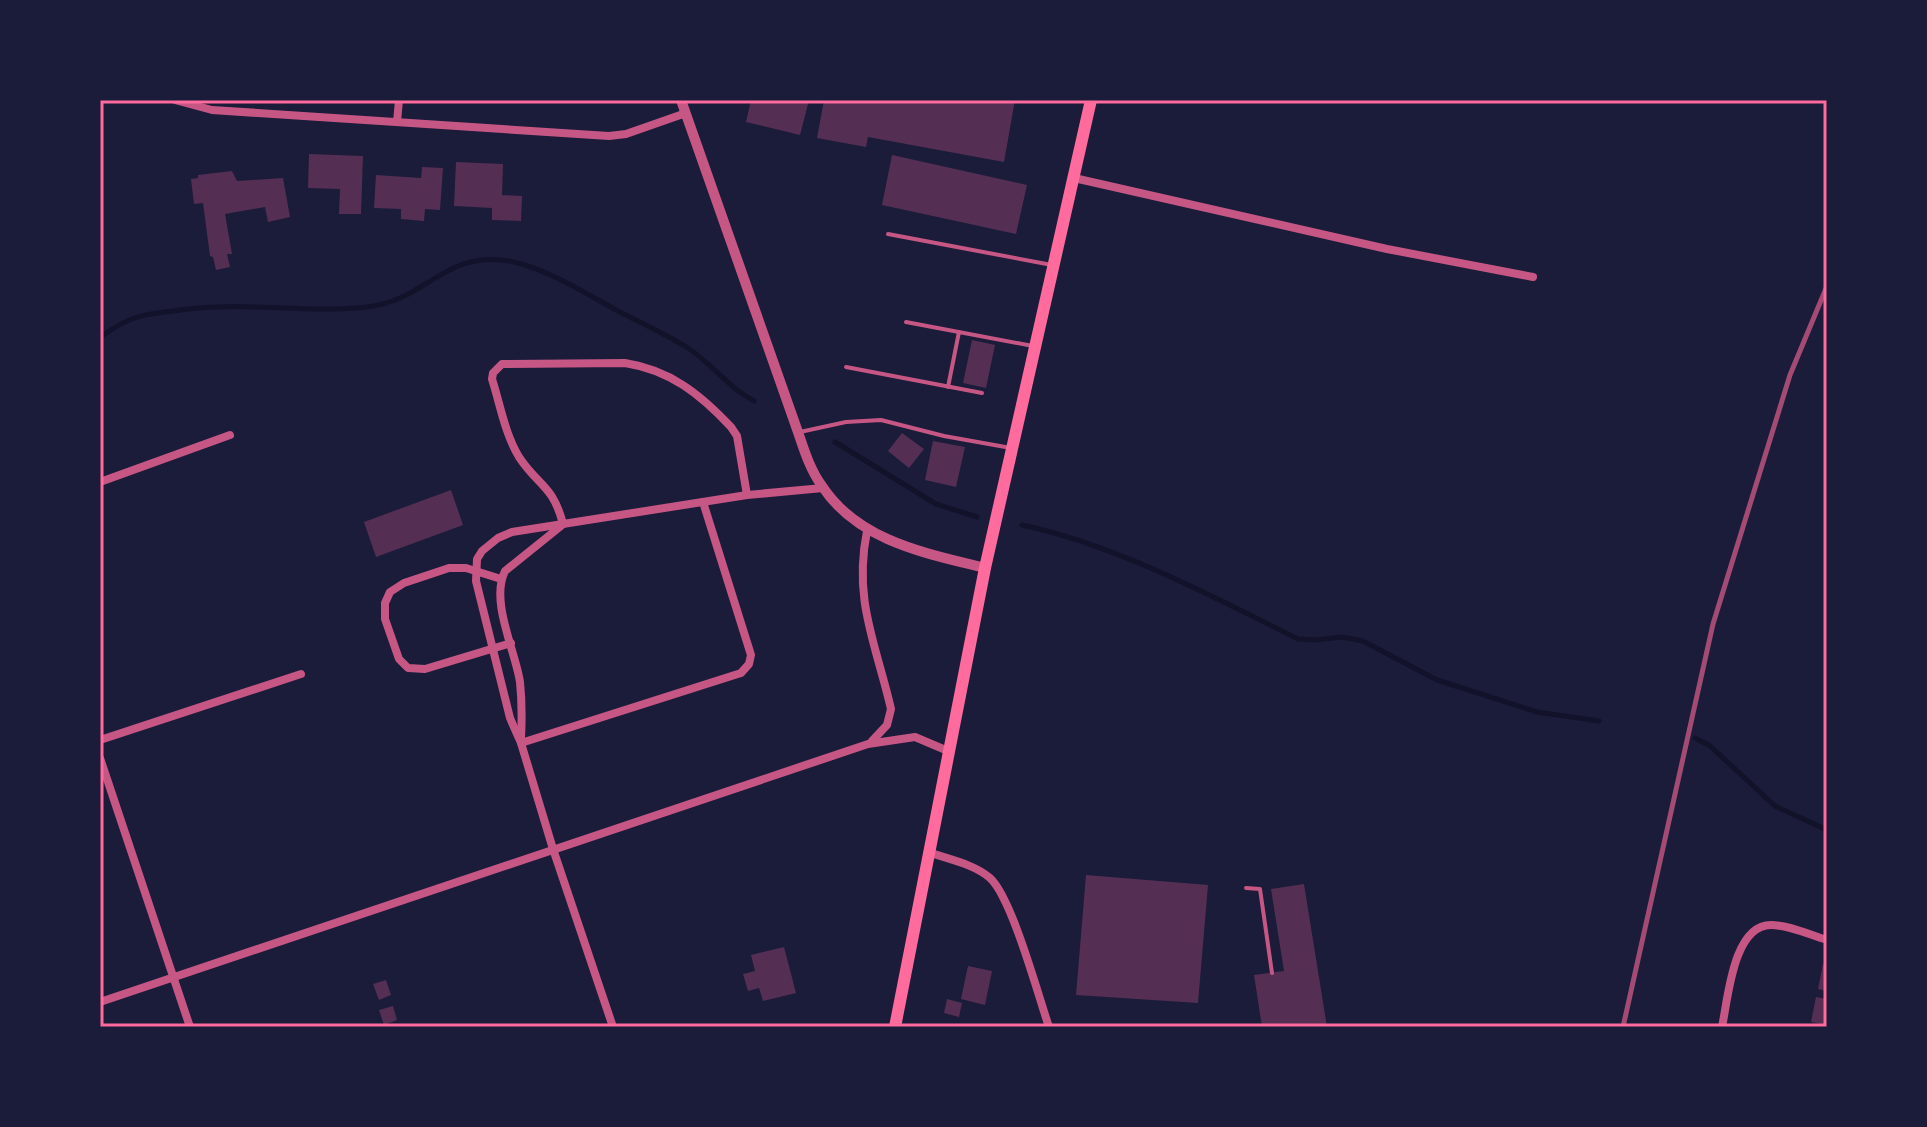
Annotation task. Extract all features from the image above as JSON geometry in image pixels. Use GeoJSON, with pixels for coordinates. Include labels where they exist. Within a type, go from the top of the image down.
{"type":"FeatureCollection","features":[{"type":"Feature","properties":{"kind":"main road"},"geometry":{"type":"LineString","coordinates":[[895,1027],[985,568],[1091,100]]}},
{"type":"Feature","properties":{"kind":"street"},"geometry":{"type":"LineString","coordinates":[[175,100],[212,110],[609,136],[626,134],[686,113]]}},
{"type":"Feature","properties":{"kind":"street"},"geometry":{"type":"LineString","coordinates":[[397,122],[399,100]]}},
{"type":"Feature","properties":{"kind":"street"},"geometry":{"type":"LineString","coordinates":[[681,100],[798,433],[823,488],[842,511],[867,531],[930,554],[985,568]]}},
{"type":"Feature","properties":{"kind":"street"},"geometry":{"type":"LineString","coordinates":[[1074,178],[1387,249],[1533,277]]}},
{"type":"Feature","properties":{"kind":"street"},"geometry":{"type":"LineString","coordinates":[[563,524],[554,497],[520,459],[513,446],[492,379],[493,373],[502,364],[625,363],[676,378],[737,436],[747,495]]}},
{"type":"Feature","properties":{"kind":"street"},"geometry":{"type":"LineString","coordinates":[[100,482],[230,435]]}},
{"type":"Feature","properties":{"kind":"street"},"geometry":{"type":"LineString","coordinates":[[613,1027],[521,743],[510,718],[491,649],[475,571],[482,551],[498,538],[512,532],[747,495],[823,488]]}},
{"type":"Feature","properties":{"kind":"street"},"geometry":{"type":"LineString","coordinates":[[521,743],[741,673],[749,664],[751,655],[703,502]]}},
{"type":"Feature","properties":{"kind":"street"},"geometry":{"type":"LineString","coordinates":[[521,743],[519,679],[500,596],[501,579],[505,571],[563,524]]}},
{"type":"Feature","properties":{"kind":"street"},"geometry":{"type":"LineString","coordinates":[[867,531],[863,557],[865,611],[891,709],[882,733],[868,744]]}},
{"type":"Feature","properties":{"kind":"street"},"geometry":{"type":"LineString","coordinates":[[501,579],[475,571],[449,568],[404,583],[390,592],[385,603],[385,619],[399,659],[408,668],[425,669],[511,643]]}},
{"type":"Feature","properties":{"kind":"street"},"geometry":{"type":"LineString","coordinates":[[100,740],[301,674]]}},
{"type":"Feature","properties":{"kind":"street"},"geometry":{"type":"LineString","coordinates":[[100,1002],[868,744],[915,737],[948,751]]}},
{"type":"Feature","properties":{"kind":"street"},"geometry":{"type":"LineString","coordinates":[[100,758],[190,1027]]}},
{"type":"Feature","properties":{"kind":"street"},"geometry":{"type":"LineString","coordinates":[[928,852],[980,871],[992,879],[1022,945],[1049,1027]]}},
{"type":"Feature","properties":{"kind":"street"},"geometry":{"type":"LineString","coordinates":[[1722,1027],[1738,952],[1752,932],[1772,925],[1827,940]]}},
{"type":"Feature","properties":{"kind":"lane"},"geometry":{"type":"LineString","coordinates":[[888,234],[1054,266]]}},
{"type":"Feature","properties":{"kind":"lane"},"geometry":{"type":"LineString","coordinates":[[906,322],[1036,346]]}},
{"type":"Feature","properties":{"kind":"lane"},"geometry":{"type":"LineString","coordinates":[[948,387],[959,332]]}},
{"type":"Feature","properties":{"kind":"lane"},"geometry":{"type":"LineString","coordinates":[[846,367],[982,393]]}},
{"type":"Feature","properties":{"kind":"lane"},"geometry":{"type":"LineString","coordinates":[[798,433],[846,422],[881,420],[944,436],[1012,448]]}},
{"type":"Feature","properties":{"kind":"lane"},"geometry":{"type":"LineString","coordinates":[[1246,888],[1260,889],[1272,973]]}},
{"type":"Feature","properties":{"kind":"building"},"geometry":{"type":"Polygon","coordinates":[[[751,100],[809,100],[800,135],[746,122],[751,100]]]}},
{"type":"Feature","properties":{"kind":"building"},"geometry":{"type":"Polygon","coordinates":[[[824,100],[1015,100],[1004,162],[868,137],[866,147],[817,138],[824,100]]]}},
{"type":"Feature","properties":{"kind":"building"},"geometry":{"type":"Polygon","coordinates":[[[309,154],[363,156],[361,214],[339,214],[340,189],[308,188],[309,154]]]}},
{"type":"Feature","properties":{"kind":"building"},"geometry":{"type":"Polygon","coordinates":[[[892,155],[1027,185],[1016,234],[882,205],[892,155]]]}},
{"type":"Feature","properties":{"kind":"building"},"geometry":{"type":"Polygon","coordinates":[[[456,162],[503,164],[502,195],[522,196],[521,221],[492,220],[492,208],[454,206],[456,162]]]}},
{"type":"Feature","properties":{"kind":"building"},"geometry":{"type":"Polygon","coordinates":[[[422,167],[443,168],[440,210],[425,209],[424,221],[401,219],[401,209],[374,208],[376,175],[421,178],[422,167]]]}},
{"type":"Feature","properties":{"kind":"building"},"geometry":{"type":"Polygon","coordinates":[[[232,171],[237,181],[283,178],[290,217],[268,222],[265,207],[225,214],[232,254],[227,254],[230,267],[216,270],[210,256],[203,203],[194,204],[191,179],[198,178],[198,175],[232,171]]]}},
{"type":"Feature","properties":{"kind":"building"},"geometry":{"type":"Polygon","coordinates":[[[972,340],[995,345],[986,388],[963,383],[972,340]]]}},
{"type":"Feature","properties":{"kind":"building"},"geometry":{"type":"Polygon","coordinates":[[[902,433],[924,449],[909,468],[888,451],[902,433]]]}},
{"type":"Feature","properties":{"kind":"building"},"geometry":{"type":"Polygon","coordinates":[[[933,441],[965,447],[956,487],[925,480],[933,441]]]}},
{"type":"Feature","properties":{"kind":"building"},"geometry":{"type":"Polygon","coordinates":[[[451,490],[463,525],[376,557],[364,522],[451,490]]]}},
{"type":"Feature","properties":{"kind":"building"},"geometry":{"type":"Polygon","coordinates":[[[1086,875],[1208,885],[1198,1003],[1076,995],[1086,875]]]}},
{"type":"Feature","properties":{"kind":"building"},"geometry":{"type":"Polygon","coordinates":[[[1304,884],[1327,1027],[1262,1027],[1254,975],[1284,971],[1271,889],[1304,884]]]}},
{"type":"Feature","properties":{"kind":"building"},"geometry":{"type":"Polygon","coordinates":[[[784,947],[796,993],[763,1001],[759,988],[748,991],[743,974],[755,971],[751,955],[784,947]]]}},
{"type":"Feature","properties":{"kind":"building"},"geometry":{"type":"Polygon","coordinates":[[[1823,964],[1827,965],[1827,991],[1818,989],[1823,964]]]}},
{"type":"Feature","properties":{"kind":"building"},"geometry":{"type":"Polygon","coordinates":[[[968,966],[992,971],[985,1005],[961,999],[968,966]]]}},
{"type":"Feature","properties":{"kind":"building"},"geometry":{"type":"Polygon","coordinates":[[[386,980],[391,995],[379,1000],[373,984],[386,980]]]}},
{"type":"Feature","properties":{"kind":"building"},"geometry":{"type":"Polygon","coordinates":[[[1816,997],[1827,999],[1827,1025],[1811,1022],[1816,997]]]}},
{"type":"Feature","properties":{"kind":"building"},"geometry":{"type":"Polygon","coordinates":[[[947,999],[962,1003],[959,1017],[944,1013],[947,999]]]}},
{"type":"Feature","properties":{"kind":"building"},"geometry":{"type":"Polygon","coordinates":[[[393,1006],[397,1020],[384,1025],[379,1010],[393,1006]]]}},
{"type":"Feature","properties":{"kind":"waterway"},"geometry":{"type":"LineString","coordinates":[[100,337],[137,317],[197,308],[343,309],[388,303],[453,268],[491,259],[514,262],[541,271],[671,338],[697,354],[754,401]]}},
{"type":"Feature","properties":{"kind":"waterway"},"geometry":{"type":"LineString","coordinates":[[835,442],[936,504],[977,517]]}},
{"type":"Feature","properties":{"kind":"waterway"},"geometry":{"type":"LineString","coordinates":[[1022,525],[1093,545],[1128,559],[1198,589],[1298,639],[1342,637],[1363,641],[1437,680],[1537,712],[1599,721]]}},
{"type":"Feature","properties":{"kind":"waterway"},"geometry":{"type":"LineString","coordinates":[[1695,738],[1709,745],[1775,806],[1827,830]]}},
{"type":"Feature","properties":{"kind":"railway"},"geometry":{"type":"LineString","coordinates":[[1623,1027],[1713,624],[1790,375],[1827,286]]}}]}
